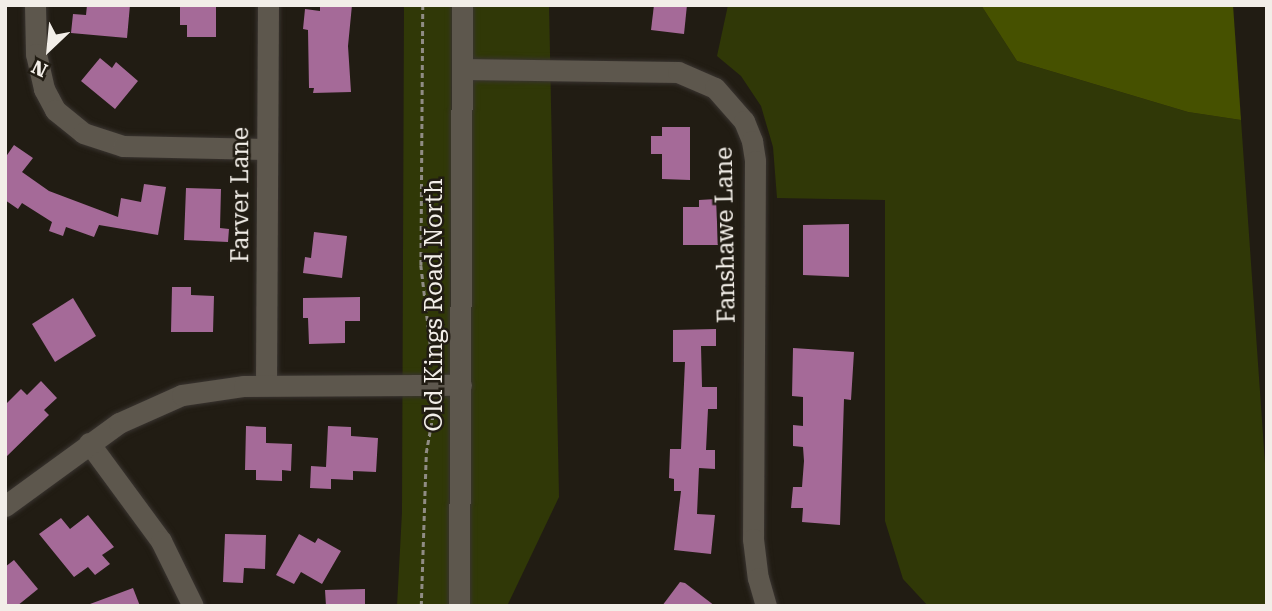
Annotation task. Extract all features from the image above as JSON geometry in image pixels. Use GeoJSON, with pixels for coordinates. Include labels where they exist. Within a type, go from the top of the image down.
{"type":"FeatureCollection","features":[{"type":"Feature","properties":{"kind":"street"},"geometry":{"type":"LineString","coordinates":[[35,5],[36,54],[44,89],[55,110],[83,133],[123,146],[267,149]]}},
{"type":"Feature","properties":{"kind":"street","name":"Farver Lane"},"geometry":{"type":"LineString","coordinates":[[266,385],[268,5]]}},
{"type":"Feature","properties":{"kind":"street","name":"Old Kings Road North"},"geometry":{"type":"LineString","coordinates":[[459,606],[462,5]]}},
{"type":"Feature","properties":{"kind":"street","name":"Fanshawe Lane"},"geometry":{"type":"LineString","coordinates":[[462,69],[678,72],[715,88],[744,121],[752,141],[755,161],[753,538],[758,578],[766,606]]}},
{"type":"Feature","properties":{"kind":"street"},"geometry":{"type":"LineString","coordinates":[[5,506],[89,443],[133,415],[166,400],[212,389],[266,385],[461,385]]}},
{"type":"Feature","properties":{"kind":"street"},"geometry":{"type":"LineString","coordinates":[[89,443],[161,541],[193,606]]}},
{"type":"Feature","properties":{"kind":"path"},"geometry":{"type":"LineString","coordinates":[[423,5],[421,265],[433,369]]}},
{"type":"Feature","properties":{"kind":"path"},"geometry":{"type":"LineString","coordinates":[[421,606],[426,453],[436,402]]}},
{"type":"Feature","properties":{"kind":"green space"},"geometry":{"type":"Polygon","coordinates":[[[404,5],[452,5],[449,606],[397,606],[402,512],[404,5]]]}},
{"type":"Feature","properties":{"kind":"green space"},"geometry":{"type":"Polygon","coordinates":[[[471,5],[549,5],[559,497],[507,606],[467,606],[471,5]]]}},
{"type":"Feature","properties":{"kind":"green space"},"geometry":{"type":"Polygon","coordinates":[[[728,5],[981,5],[1017,61],[1188,112],[1241,120],[1267,492],[1267,606],[928,606],[903,579],[885,521],[885,200],[777,198],[773,147],[761,106],[741,76],[717,56],[728,5]]]}},
{"type":"Feature","properties":{"kind":"green space"},"geometry":{"type":"Polygon","coordinates":[[[981,5],[1233,5],[1241,120],[1188,112],[1017,61],[981,5]]]}},
{"type":"Feature","properties":{"kind":"building"},"geometry":{"type":"Polygon","coordinates":[[[87,5],[130,5],[127,38],[71,33],[73,14],[86,15],[87,5]]]}},
{"type":"Feature","properties":{"kind":"building"},"geometry":{"type":"Polygon","coordinates":[[[180,5],[216,5],[216,37],[187,37],[187,25],[180,25],[180,5]]]}},
{"type":"Feature","properties":{"kind":"building"},"geometry":{"type":"Polygon","coordinates":[[[320,5],[352,5],[348,46],[351,92],[313,93],[314,88],[309,88],[308,30],[303,29],[305,9],[320,11],[320,5]]]}},
{"type":"Feature","properties":{"kind":"building"},"geometry":{"type":"Polygon","coordinates":[[[654,5],[687,5],[684,34],[651,30],[654,5]]]}},
{"type":"Feature","properties":{"kind":"building"},"geometry":{"type":"Polygon","coordinates":[[[100,58],[112,68],[116,62],[138,81],[115,109],[81,81],[100,58]]]}},
{"type":"Feature","properties":{"kind":"building"},"geometry":{"type":"Polygon","coordinates":[[[662,127],[690,127],[690,180],[662,179],[662,154],[651,154],[651,136],[662,136],[662,127]]]}},
{"type":"Feature","properties":{"kind":"building"},"geometry":{"type":"Polygon","coordinates":[[[14,145],[33,158],[22,172],[49,191],[118,217],[121,198],[141,202],[144,184],[166,187],[158,235],[99,225],[94,237],[66,227],[63,236],[49,231],[52,222],[22,203],[18,209],[5,200],[5,158],[14,145]]]}},
{"type":"Feature","properties":{"kind":"building"},"geometry":{"type":"Polygon","coordinates":[[[186,188],[221,189],[220,228],[229,229],[228,242],[184,240],[186,188]]]}},
{"type":"Feature","properties":{"kind":"building"},"geometry":{"type":"Polygon","coordinates":[[[716,199],[718,245],[683,245],[683,207],[699,207],[699,200],[716,199]]]}},
{"type":"Feature","properties":{"kind":"building"},"geometry":{"type":"Polygon","coordinates":[[[849,224],[849,277],[803,275],[803,225],[849,224]]]}},
{"type":"Feature","properties":{"kind":"building"},"geometry":{"type":"Polygon","coordinates":[[[314,232],[347,236],[342,278],[303,273],[305,257],[311,258],[314,232]]]}},
{"type":"Feature","properties":{"kind":"building"},"geometry":{"type":"Polygon","coordinates":[[[172,287],[191,287],[191,295],[214,296],[213,332],[171,332],[172,287]]]}},
{"type":"Feature","properties":{"kind":"building"},"geometry":{"type":"Polygon","coordinates":[[[360,297],[360,321],[345,321],[345,343],[309,344],[308,318],[303,318],[303,298],[360,297]]]}},
{"type":"Feature","properties":{"kind":"building"},"geometry":{"type":"Polygon","coordinates":[[[73,298],[96,336],[55,362],[32,324],[73,298]]]}},
{"type":"Feature","properties":{"kind":"building"},"geometry":{"type":"Polygon","coordinates":[[[716,329],[716,346],[701,346],[702,387],[717,387],[717,409],[708,409],[706,450],[715,450],[715,469],[699,468],[697,514],[715,515],[711,554],[674,550],[681,491],[674,491],[674,479],[669,478],[670,449],[681,449],[685,362],[673,362],[673,330],[716,329]]]}},
{"type":"Feature","properties":{"kind":"building"},"geometry":{"type":"Polygon","coordinates":[[[793,348],[854,352],[851,400],[844,399],[840,525],[802,522],[803,508],[791,508],[793,487],[802,487],[804,461],[803,447],[793,446],[793,425],[803,426],[803,397],[792,396],[793,348]]]}},
{"type":"Feature","properties":{"kind":"building"},"geometry":{"type":"Polygon","coordinates":[[[41,381],[57,398],[44,410],[49,415],[5,458],[5,405],[21,389],[27,395],[41,381]]]}},
{"type":"Feature","properties":{"kind":"building"},"geometry":{"type":"Polygon","coordinates":[[[246,426],[266,427],[266,443],[292,444],[291,471],[282,470],[282,481],[256,480],[256,470],[245,470],[246,426]]]}},
{"type":"Feature","properties":{"kind":"building"},"geometry":{"type":"Polygon","coordinates":[[[328,426],[351,427],[351,436],[378,438],[376,472],[353,471],[353,480],[331,479],[331,489],[310,488],[311,466],[326,467],[328,426]]]}},
{"type":"Feature","properties":{"kind":"building"},"geometry":{"type":"Polygon","coordinates":[[[88,515],[114,547],[102,555],[110,564],[95,575],[88,567],[74,577],[39,534],[61,518],[70,529],[88,515]]]}},
{"type":"Feature","properties":{"kind":"building"},"geometry":{"type":"Polygon","coordinates":[[[225,534],[266,535],[265,569],[244,568],[243,583],[223,582],[225,534]]]}},
{"type":"Feature","properties":{"kind":"building"},"geometry":{"type":"Polygon","coordinates":[[[299,534],[315,543],[318,538],[341,551],[322,584],[301,572],[294,584],[276,575],[299,534]]]}},
{"type":"Feature","properties":{"kind":"building"},"geometry":{"type":"Polygon","coordinates":[[[14,560],[38,589],[17,606],[5,606],[5,567],[14,560]]]}},
{"type":"Feature","properties":{"kind":"building"},"geometry":{"type":"Polygon","coordinates":[[[680,582],[685,583],[715,606],[662,606],[680,582]]]}},
{"type":"Feature","properties":{"kind":"building"},"geometry":{"type":"Polygon","coordinates":[[[133,588],[140,606],[90,606],[90,604],[133,588]]]}},
{"type":"Feature","properties":{"kind":"building"},"geometry":{"type":"Polygon","coordinates":[[[365,589],[365,606],[326,606],[325,590],[365,589]]]}}]}
